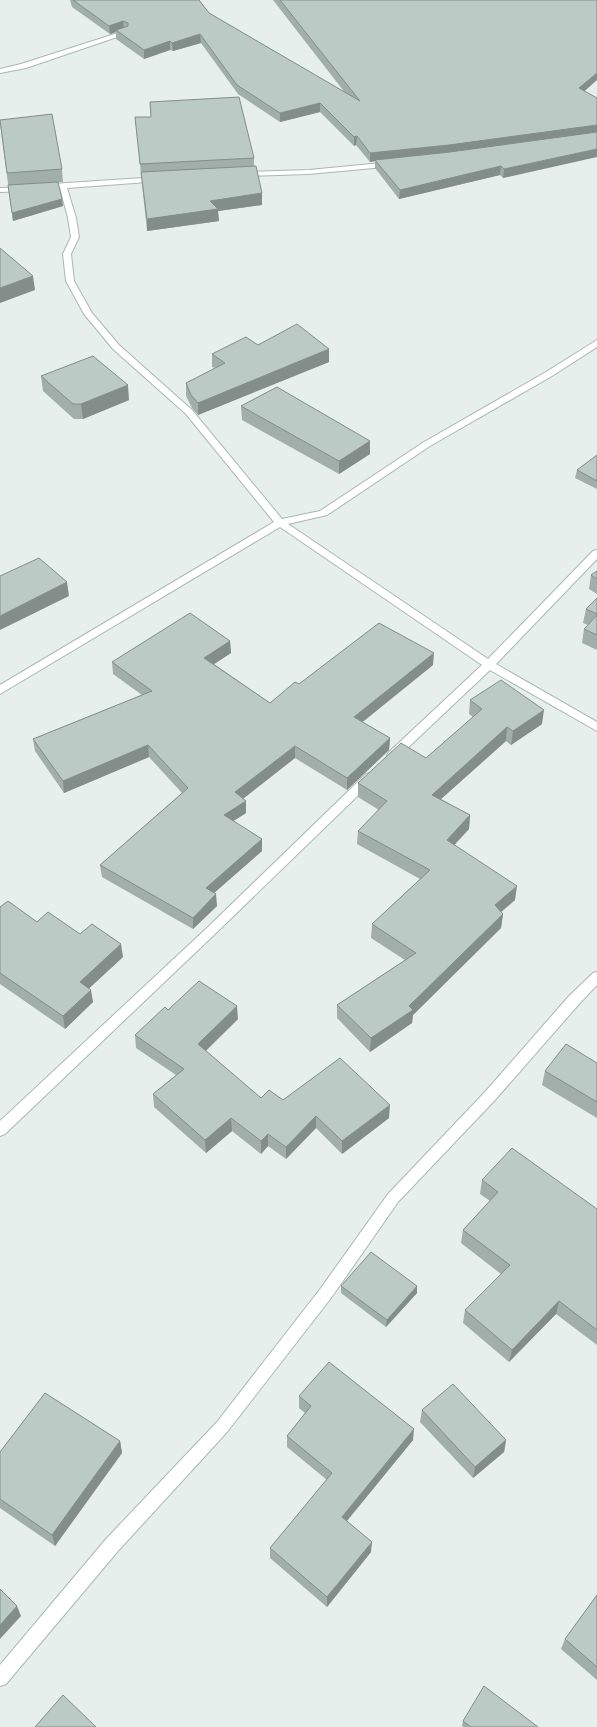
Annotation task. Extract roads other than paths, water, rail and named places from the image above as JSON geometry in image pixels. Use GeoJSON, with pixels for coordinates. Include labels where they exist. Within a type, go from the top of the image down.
{"type":"FeatureCollection","features":[{"type":"Feature","properties":{"kind":"street"},"geometry":{"type":"LineString","coordinates":[[0,71],[23,66],[124,33]]}},
{"type":"Feature","properties":{"kind":"street"},"geometry":{"type":"LineString","coordinates":[[236,174],[310,172],[404,162]]}},
{"type":"Feature","properties":{"kind":"street"},"geometry":{"type":"LineString","coordinates":[[47,187],[169,178]]}},
{"type":"Feature","properties":{"kind":"street"},"geometry":{"type":"LineString","coordinates":[[63,186],[72,218],[75,237],[67,254],[70,281],[88,314],[116,347],[189,412],[280,523],[489,665],[597,727]]}},
{"type":"Feature","properties":{"kind":"street"},"geometry":{"type":"LineString","coordinates":[[0,190],[31,188]]}},
{"type":"Feature","properties":{"kind":"street"},"geometry":{"type":"LineString","coordinates":[[0,690],[280,523],[323,513],[427,444],[549,374],[597,343]]}},
{"type":"Feature","properties":{"kind":"street"},"geometry":{"type":"LineString","coordinates":[[0,1130],[213,929],[327,817],[489,665],[597,553]]}},
{"type":"Feature","properties":{"kind":"street"},"geometry":{"type":"LineString","coordinates":[[0,1678],[112,1545],[222,1427],[326,1293],[393,1198],[490,1096],[574,1000],[597,977]]}}]}
